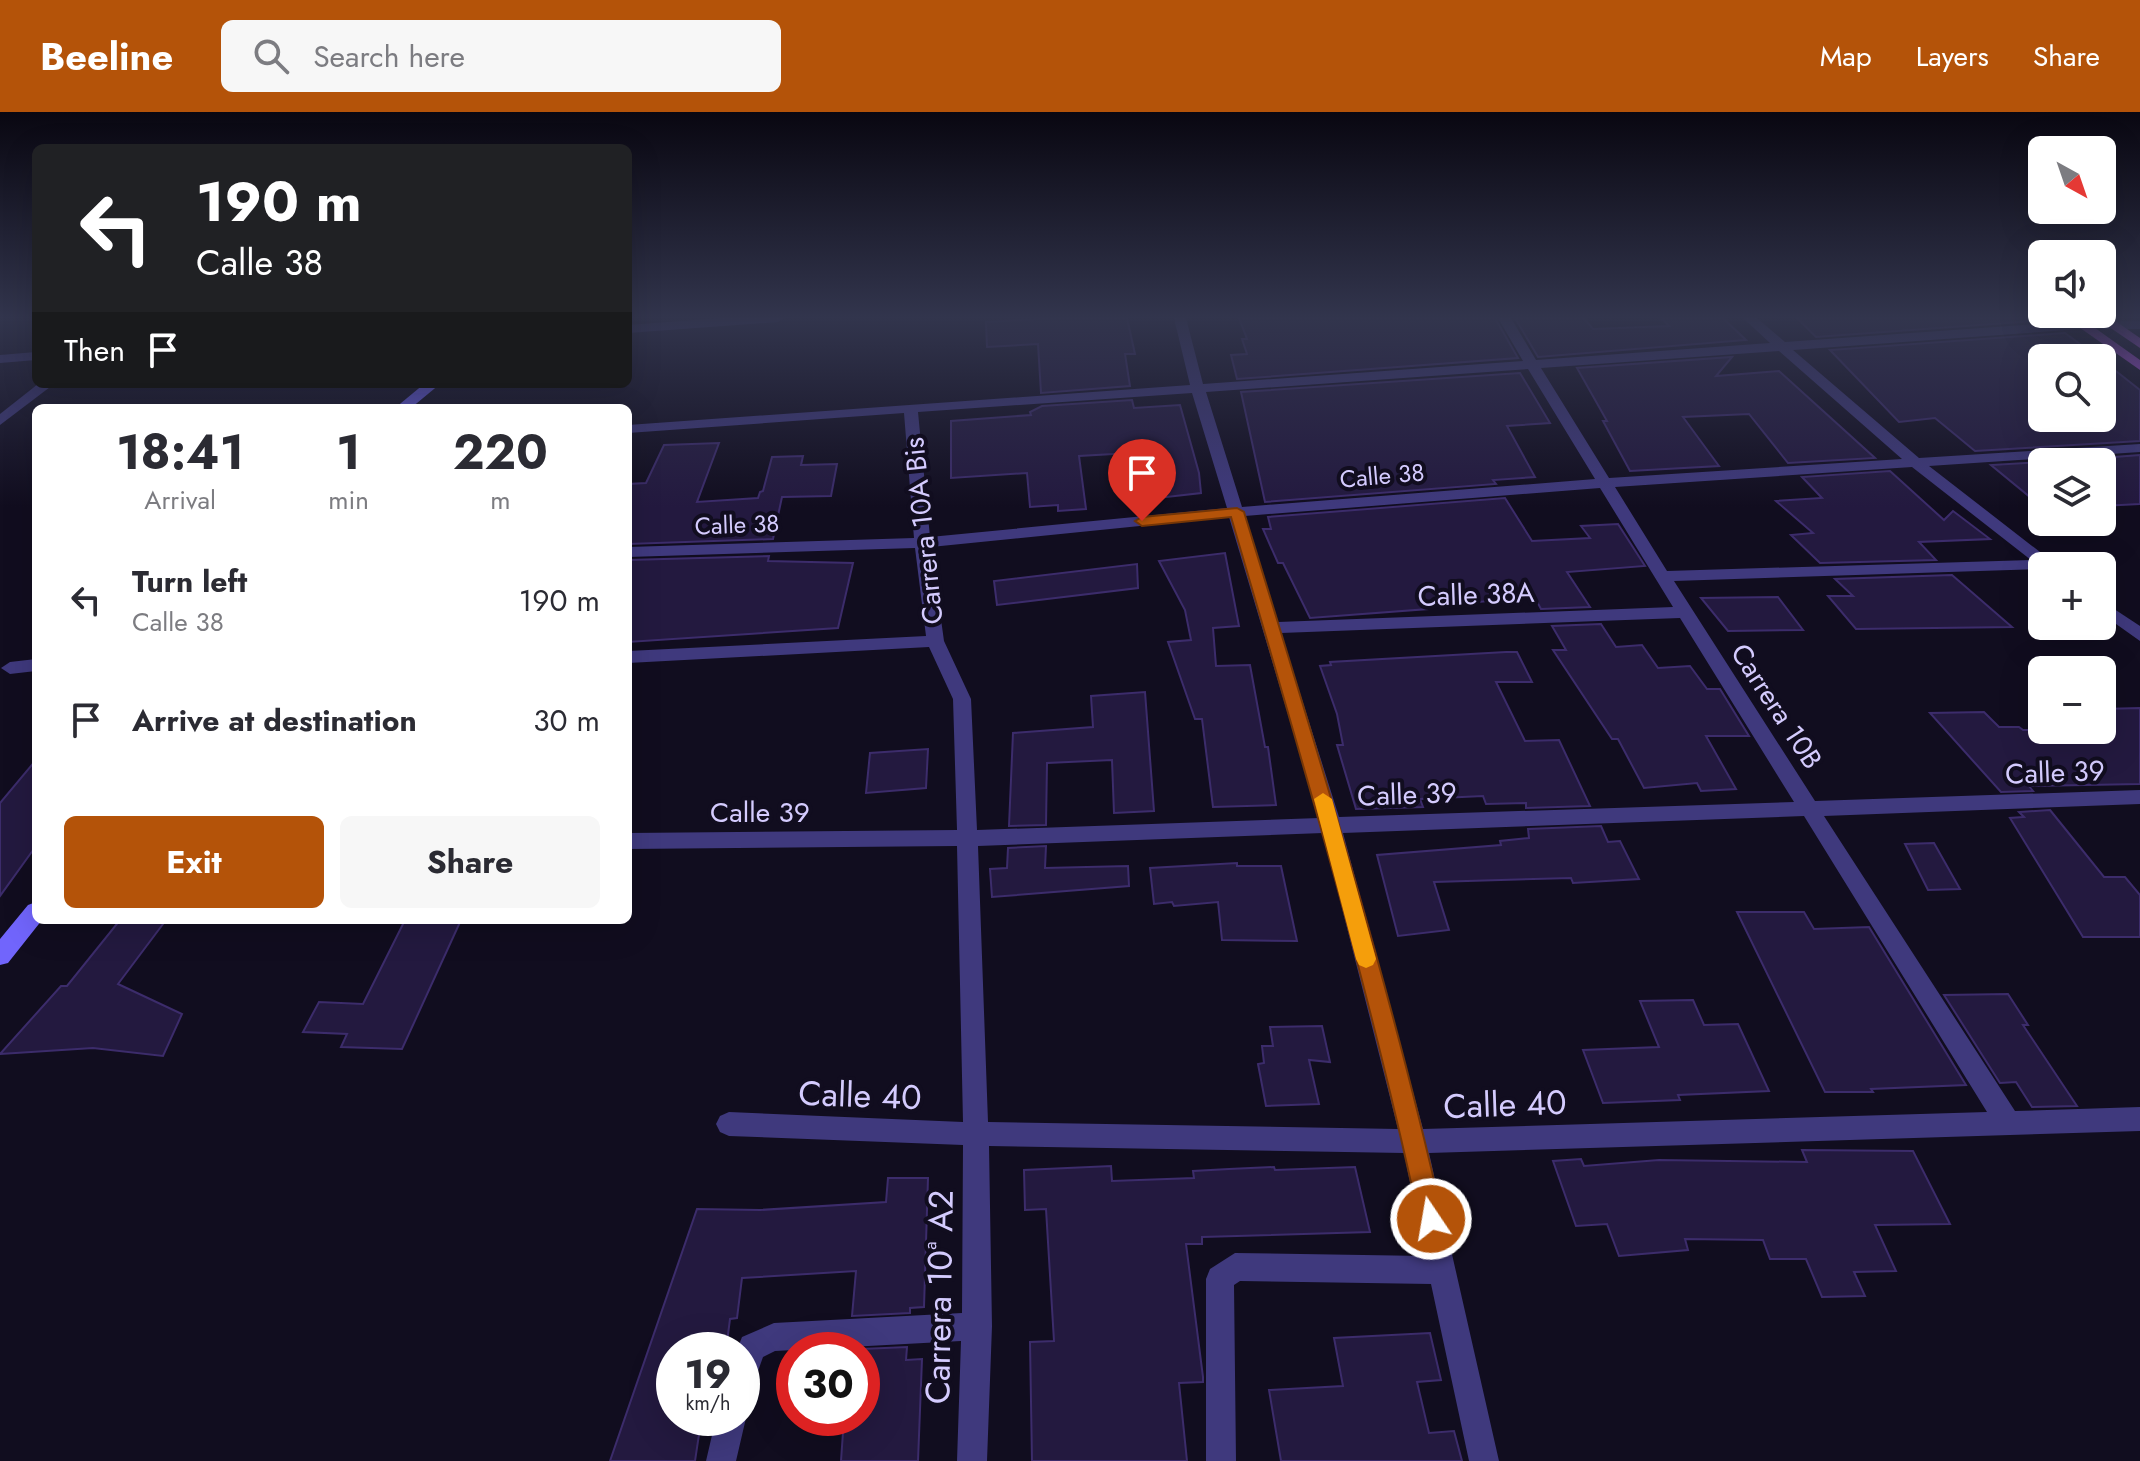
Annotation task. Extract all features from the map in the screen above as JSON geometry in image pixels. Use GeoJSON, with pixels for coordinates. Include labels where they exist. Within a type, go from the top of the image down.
{"type":"FeatureCollection","features":[{"type":"Feature","properties":{"kind":"street"},"geometry":{"type":"LineString","coordinates":[[1196,381],[1331,825],[1414,1141],[1484,1461]]}},
{"type":"Feature","properties":{"kind":"street"},"geometry":{"type":"LineString","coordinates":[[632,429],[1315,381]]}},
{"type":"Feature","properties":{"kind":"street","name":"Carrera 10B"},"geometry":{"type":"LineString","coordinates":[[1541,381],[1682,612],[1811,809],[2008,1123]]}},
{"type":"Feature","properties":{"kind":"street"},"geometry":{"type":"LineString","coordinates":[[1823,381],[1917,464],[2031,552]]}},
{"type":"Feature","properties":{"kind":"street"},"geometry":{"type":"LineString","coordinates":[[0,421],[42,388]]}},
{"type":"Feature","properties":{"kind":"street"},"geometry":{"type":"LineString","coordinates":[[407,404],[428,388]]}},
{"type":"Feature","properties":{"kind":"street","name":"Carrera 10A Bis"},"geometry":{"type":"LineString","coordinates":[[911,410],[922,543],[935,641],[962,699],[977,1134]]}},
{"type":"Feature","properties":{"kind":"street","name":"Calle 38"},"geometry":{"type":"LineString","coordinates":[[632,552],[922,543],[1237,512],[1602,483],[2140,448]]}},
{"type":"Feature","properties":{"kind":"street"},"geometry":{"type":"LineString","coordinates":[[1662,576],[2028,566]]}},
{"type":"Feature","properties":{"kind":"street","name":"Calle 38A"},"geometry":{"type":"LineString","coordinates":[[1272,628],[1682,612]]}},
{"type":"Feature","properties":{"kind":"street"},"geometry":{"type":"LineString","coordinates":[[2116,617],[2140,635]]}},
{"type":"Feature","properties":{"kind":"street"},"geometry":{"type":"LineString","coordinates":[[632,657],[935,641]]}},
{"type":"Feature","properties":{"kind":"street"},"geometry":{"type":"LineString","coordinates":[[10,668],[32,665]]}},
{"type":"Feature","properties":{"kind":"street","name":"Calle 39"},"geometry":{"type":"LineString","coordinates":[[632,841],[967,838],[2140,797]]}},
{"type":"Feature","properties":{"kind":"street"},"geometry":{"type":"LineString","coordinates":[[0,956],[32,916]]}},
{"type":"Feature","properties":{"kind":"street","name":"Calle 40"},"geometry":{"type":"LineString","coordinates":[[729,1124],[977,1134],[1414,1141],[2140,1119]]}},
{"type":"Feature","properties":{"kind":"street","name":"Carrera 10ª A2"},"geometry":{"type":"LineString","coordinates":[[972,1461],[978,1326],[977,1134]]}},
{"type":"Feature","properties":{"kind":"street"},"geometry":{"type":"LineString","coordinates":[[1221,1461],[1220,1279],[1235,1267],[1442,1270]]}},
{"type":"Feature","properties":{"kind":"street"},"geometry":{"type":"LineString","coordinates":[[760,1343],[774,1337],[978,1326]]}},
{"type":"Feature","properties":{"kind":"street"},"geometry":{"type":"LineString","coordinates":[[721,1461],[727,1436]]}},
{"type":"Feature","properties":{"kind":"building"},"geometry":{"type":"Polygon","coordinates":[[[1040,381],[1129,381],[1130,386],[1041,393],[1040,381]]]}},
{"type":"Feature","properties":{"kind":"building"},"geometry":{"type":"Polygon","coordinates":[[[1403,381],[1525,381],[1550,423],[1507,426],[1535,477],[1493,480],[1496,484],[1265,502],[1241,392],[1403,381]]]}},
{"type":"Feature","properties":{"kind":"building"},"geometry":{"type":"Polygon","coordinates":[[[1584,381],[1790,381],[1875,458],[1788,463],[1749,414],[1683,417],[1719,466],[1630,471],[1603,421],[1607,421],[1584,381]]]}},
{"type":"Feature","properties":{"kind":"building"},"geometry":{"type":"Polygon","coordinates":[[[1860,381],[2028,381],[2028,432],[2116,432],[2116,381],[2129,381],[2140,390],[2140,441],[1975,451],[1935,418],[1899,422],[1860,381]]]}},
{"type":"Feature","properties":{"kind":"building"},"geometry":{"type":"Polygon","coordinates":[[[1132,400],[1134,408],[1180,405],[1199,473],[1201,493],[1158,498],[1154,485],[1140,486],[1131,453],[1079,456],[1086,509],[1058,511],[1058,505],[1030,507],[1027,473],[951,478],[951,421],[1031,415],[1030,412],[1042,406],[1132,400]]]}},
{"type":"Feature","properties":{"kind":"building"},"geometry":{"type":"Polygon","coordinates":[[[719,443],[697,502],[758,498],[763,491],[772,457],[803,456],[801,465],[837,464],[831,496],[782,497],[773,539],[632,544],[632,484],[646,483],[664,445],[719,443]]]}},
{"type":"Feature","properties":{"kind":"building"},"geometry":{"type":"Polygon","coordinates":[[[2140,455],[2140,504],[2116,505],[2116,457],[2140,455]]]}},
{"type":"Feature","properties":{"kind":"building"},"geometry":{"type":"Polygon","coordinates":[[[2028,463],[2028,495],[1991,465],[2028,463]]]}},
{"type":"Feature","properties":{"kind":"building"},"geometry":{"type":"Polygon","coordinates":[[[1890,471],[1944,520],[1953,511],[1990,539],[1919,542],[1936,560],[1820,563],[1791,535],[1813,533],[1776,501],[1822,498],[1802,477],[1890,471]]]}},
{"type":"Feature","properties":{"kind":"building"},"geometry":{"type":"Polygon","coordinates":[[[1505,498],[1532,541],[1590,538],[1581,526],[1618,524],[1645,566],[1567,572],[1590,607],[1541,609],[1535,598],[1519,598],[1310,618],[1283,563],[1278,563],[1263,529],[1271,529],[1268,517],[1505,498]]]}},
{"type":"Feature","properties":{"kind":"building"},"geometry":{"type":"Polygon","coordinates":[[[1225,553],[1239,626],[1213,628],[1216,666],[1250,665],[1265,747],[1268,747],[1276,805],[1213,807],[1202,719],[1195,719],[1168,642],[1191,640],[1185,610],[1159,561],[1225,553]]]}},
{"type":"Feature","properties":{"kind":"building"},"geometry":{"type":"Polygon","coordinates":[[[769,556],[768,561],[853,563],[838,628],[632,642],[632,560],[769,556]]]}},
{"type":"Feature","properties":{"kind":"building"},"geometry":{"type":"Polygon","coordinates":[[[1137,564],[1138,588],[997,605],[994,581],[1137,564]]]}},
{"type":"Feature","properties":{"kind":"building"},"geometry":{"type":"Polygon","coordinates":[[[1952,575],[2012,627],[1856,629],[1828,596],[1853,596],[1835,579],[1952,575]]]}},
{"type":"Feature","properties":{"kind":"building"},"geometry":{"type":"Polygon","coordinates":[[[1778,597],[1803,630],[1728,631],[1701,598],[1778,597]]]}},
{"type":"Feature","properties":{"kind":"building"},"geometry":{"type":"Polygon","coordinates":[[[1601,624],[1616,647],[1642,645],[1658,668],[1690,666],[1707,689],[1720,689],[1749,736],[1706,736],[1736,789],[1701,791],[1697,783],[1644,788],[1618,739],[1612,739],[1553,650],[1566,650],[1552,626],[1601,624]]]}},
{"type":"Feature","properties":{"kind":"building"},"geometry":{"type":"Polygon","coordinates":[[[1517,652],[1532,682],[1496,682],[1525,741],[1559,740],[1590,806],[1526,808],[1526,803],[1486,804],[1483,796],[1420,799],[1423,807],[1356,809],[1337,745],[1343,745],[1337,714],[1320,666],[1331,665],[1330,662],[1517,652]]]}},
{"type":"Feature","properties":{"kind":"building"},"geometry":{"type":"Polygon","coordinates":[[[1145,692],[1154,811],[1114,813],[1112,760],[1047,763],[1046,825],[1009,826],[1013,733],[1093,727],[1091,696],[1145,692]]]}},
{"type":"Feature","properties":{"kind":"building"},"geometry":{"type":"Polygon","coordinates":[[[2140,708],[2140,784],[2029,786],[2033,791],[2001,792],[1930,713],[1984,712],[1999,727],[2028,730],[2028,744],[2116,744],[2116,709],[2140,708]]]}},
{"type":"Feature","properties":{"kind":"building"},"geometry":{"type":"Polygon","coordinates":[[[928,749],[926,788],[866,793],[870,753],[928,749]]]}},
{"type":"Feature","properties":{"kind":"building"},"geometry":{"type":"Polygon","coordinates":[[[32,765],[32,852],[0,896],[0,803],[32,765]]]}},
{"type":"Feature","properties":{"kind":"building"},"geometry":{"type":"Polygon","coordinates":[[[2050,810],[2104,877],[2125,877],[2140,895],[2140,937],[2083,937],[2010,818],[2024,817],[2019,812],[2050,810]]]}},
{"type":"Feature","properties":{"kind":"building"},"geometry":{"type":"Polygon","coordinates":[[[1601,826],[1608,842],[1620,841],[1639,879],[1573,883],[1571,878],[1434,882],[1449,930],[1398,936],[1377,855],[1501,845],[1500,841],[1529,838],[1528,829],[1601,826]]]}},
{"type":"Feature","properties":{"kind":"building"},"geometry":{"type":"Polygon","coordinates":[[[1934,843],[1960,889],[1928,890],[1905,844],[1934,843]]]}},
{"type":"Feature","properties":{"kind":"building"},"geometry":{"type":"Polygon","coordinates":[[[1046,846],[1045,868],[1128,866],[1129,886],[992,897],[990,869],[1007,868],[1008,848],[1046,846]]]}},
{"type":"Feature","properties":{"kind":"building"},"geometry":{"type":"Polygon","coordinates":[[[1237,863],[1237,866],[1281,866],[1297,941],[1222,940],[1218,902],[1174,906],[1172,902],[1154,904],[1150,868],[1237,863]]]}},
{"type":"Feature","properties":{"kind":"building"},"geometry":{"type":"Polygon","coordinates":[[[1737,912],[1804,912],[1814,929],[1869,927],[1966,1085],[1825,1092],[1737,912]]]}},
{"type":"Feature","properties":{"kind":"building"},"geometry":{"type":"Polygon","coordinates":[[[117,924],[163,924],[118,984],[182,1014],[163,1056],[93,1048],[0,1054],[61,986],[67,986],[117,924]]]}},
{"type":"Feature","properties":{"kind":"building"},"geometry":{"type":"Polygon","coordinates":[[[403,924],[459,924],[402,1049],[341,1047],[347,1034],[303,1032],[319,1002],[363,1004],[403,924]]]}},
{"type":"Feature","properties":{"kind":"building"},"geometry":{"type":"Polygon","coordinates":[[[2008,994],[2028,1025],[2023,1025],[2077,1106],[2032,1107],[2016,1082],[2000,1083],[1944,995],[2008,994]]]}},
{"type":"Feature","properties":{"kind":"building"},"geometry":{"type":"Polygon","coordinates":[[[1693,1000],[1704,1025],[1738,1024],[1769,1091],[1678,1095],[1680,1100],[1603,1103],[1583,1050],[1659,1047],[1640,1001],[1693,1000]]]}},
{"type":"Feature","properties":{"kind":"building"},"geometry":{"type":"Polygon","coordinates":[[[1322,1026],[1330,1062],[1309,1060],[1319,1104],[1266,1106],[1258,1064],[1264,1063],[1262,1046],[1273,1046],[1270,1027],[1322,1026]]]}},
{"type":"Feature","properties":{"kind":"building"},"geometry":{"type":"Polygon","coordinates":[[[1802,1150],[1913,1151],[1950,1224],[1875,1225],[1896,1271],[1854,1272],[1865,1296],[1822,1297],[1806,1259],[1770,1259],[1763,1240],[1685,1239],[1688,1250],[1619,1256],[1607,1224],[1576,1226],[1553,1161],[1581,1159],[1584,1166],[1659,1160],[1807,1162],[1802,1150]]]}},
{"type":"Feature","properties":{"kind":"building"},"geometry":{"type":"Polygon","coordinates":[[[1111,1166],[1112,1181],[1194,1178],[1193,1171],[1355,1167],[1370,1232],[1202,1237],[1202,1244],[1186,1244],[1203,1377],[1203,1382],[1179,1383],[1187,1461],[1032,1461],[1030,1342],[1054,1341],[1046,1209],[1025,1210],[1024,1170],[1111,1166]]]}},
{"type":"Feature","properties":{"kind":"building"},"geometry":{"type":"Polygon","coordinates":[[[888,1178],[928,1178],[924,1307],[910,1308],[910,1313],[852,1316],[856,1271],[742,1278],[737,1318],[730,1319],[728,1332],[656,1332],[656,1436],[699,1436],[695,1461],[610,1461],[697,1209],[760,1210],[886,1202],[888,1178]]]}},
{"type":"Feature","properties":{"kind":"building"},"geometry":{"type":"Polygon","coordinates":[[[1430,1333],[1441,1380],[1417,1382],[1429,1433],[1454,1431],[1462,1461],[1281,1461],[1269,1390],[1343,1386],[1334,1338],[1430,1333]]]}},
{"type":"Feature","properties":{"kind":"building"},"geometry":{"type":"Polygon","coordinates":[[[907,1347],[906,1360],[922,1359],[918,1461],[841,1461],[843,1436],[880,1436],[880,1348],[907,1347]]]}},
{"type":"Feature","properties":{"kind":"slow traffic"},"geometry":{"type":"LineString","coordinates":[[1323,799],[1366,959]]}},
{"type":"Feature","properties":{"kind":"route"},"geometry":{"type":"LineString","coordinates":[[1142,521],[1237,512],[1331,825],[1414,1141],[1431,1219]]}}]}
